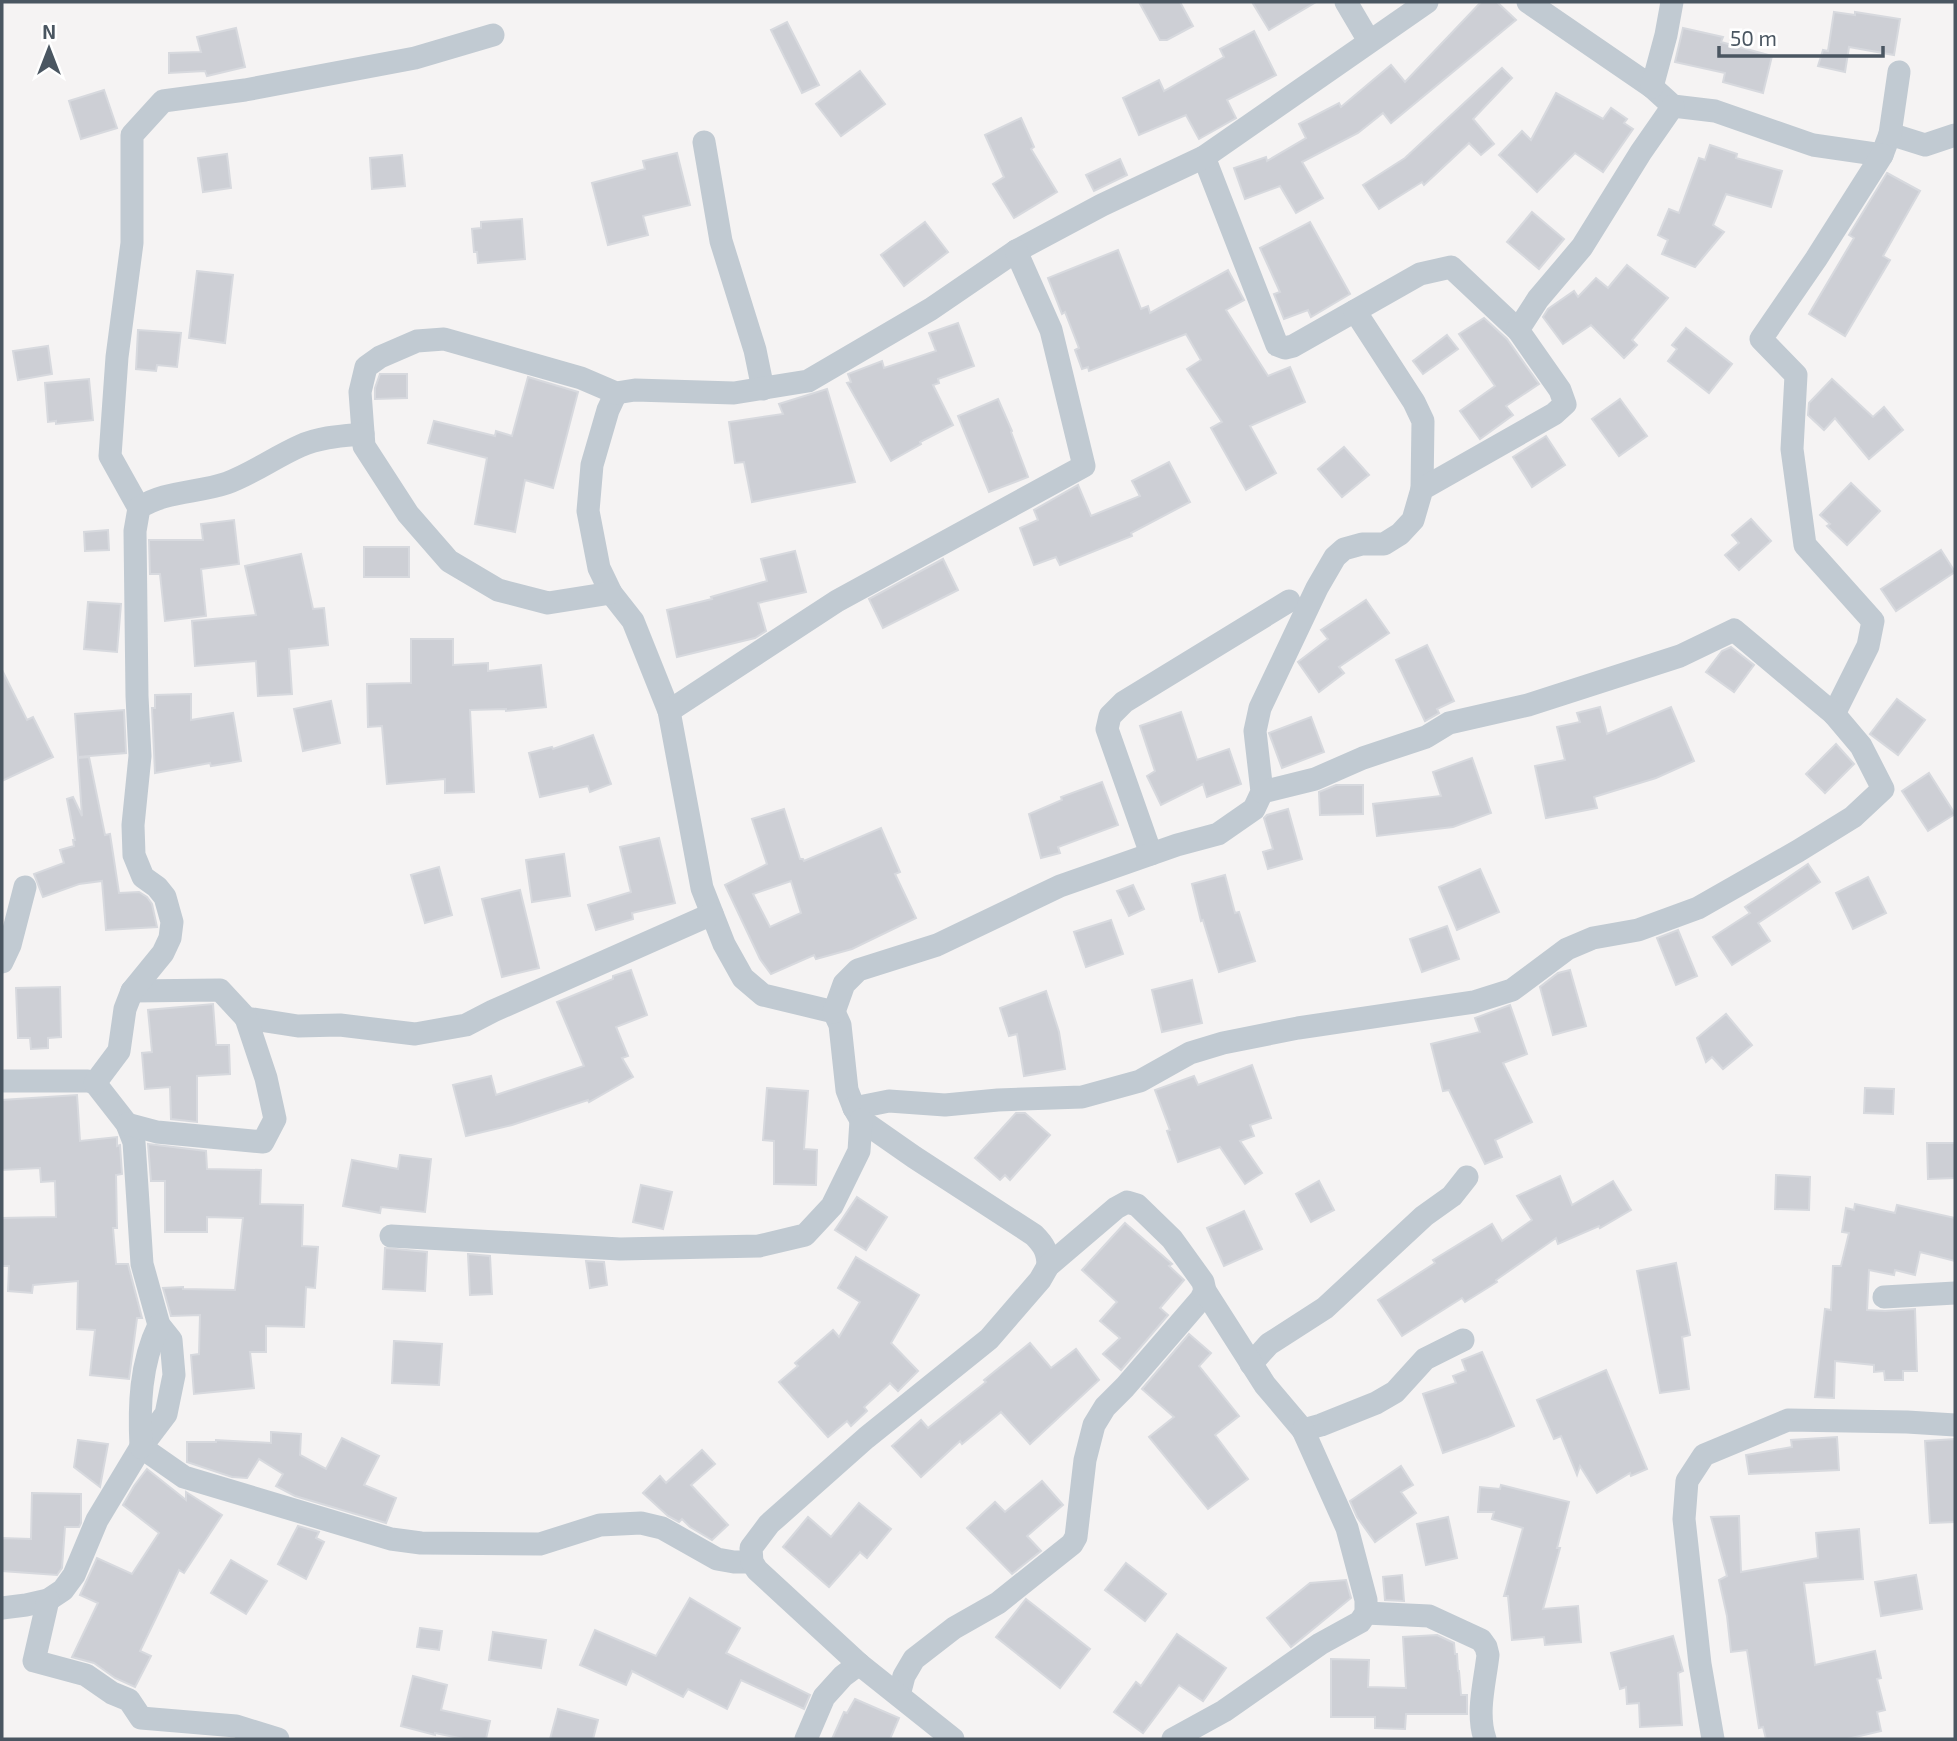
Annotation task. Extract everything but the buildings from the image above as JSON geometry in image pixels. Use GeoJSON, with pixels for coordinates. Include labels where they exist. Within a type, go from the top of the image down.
{"type":"FeatureCollection","features":[{"type":"Feature","properties":{"kind":"street"},"geometry":{"type":"LineString","coordinates":[[1346,2],[1369,41]]}},
{"type":"Feature","properties":{"kind":"street"},"geometry":{"type":"LineString","coordinates":[[611,593],[548,603],[498,590],[449,561],[408,514],[365,446],[360,392],[366,366],[417,341],[444,339],[581,378],[616,393],[635,390],[734,393],[808,381],[932,309],[1016,251],[1102,205],[1204,157],[1427,2]]}},
{"type":"Feature","properties":{"kind":"street"},"geometry":{"type":"LineString","coordinates":[[1528,2],[1652,87],[1673,106],[1715,111],[1813,145],[1925,145],[1955,135]]}},
{"type":"Feature","properties":{"kind":"street"},"geometry":{"type":"LineString","coordinates":[[1652,87],[1672,2]]}},
{"type":"Feature","properties":{"kind":"street"},"geometry":{"type":"LineString","coordinates":[[95,1083],[119,1051],[125,1009],[132,991],[163,953],[170,938],[172,922],[165,897],[158,887],[142,877],[134,855],[133,825],[140,756],[135,531],[139,508],[110,456],[117,357],[132,243],[132,135],[163,101],[245,90],[415,58],[493,35]]}},
{"type":"Feature","properties":{"kind":"street"},"geometry":{"type":"LineString","coordinates":[[1834,714],[1868,646],[1872,621],[1805,545],[1792,449],[1797,375],[1761,339],[1816,259],[1886,145],[1899,72]]}},
{"type":"Feature","properties":{"kind":"street"},"geometry":{"type":"LineString","coordinates":[[1518,330],[1538,299],[1583,247],[1641,152],[1673,106]]}},
{"type":"Feature","properties":{"kind":"street"},"geometry":{"type":"LineString","coordinates":[[704,142],[721,241],[755,350],[763,389]]}},
{"type":"Feature","properties":{"kind":"street"},"geometry":{"type":"LineString","coordinates":[[1204,157],[1277,345],[1285,348],[1293,346],[1420,274],[1451,267],[1518,330],[1560,390],[1565,404],[1555,414],[1422,489]]}},
{"type":"Feature","properties":{"kind":"street"},"geometry":{"type":"LineString","coordinates":[[669,711],[837,601],[1084,466],[1051,330],[1016,251]]}},
{"type":"Feature","properties":{"kind":"street"},"geometry":{"type":"LineString","coordinates":[[391,1236],[620,1250],[759,1246],[805,1235],[832,1206],[859,1151],[857,1114],[847,1090],[840,1025],[834,1012],[844,984],[858,970],[937,946],[1060,886],[1218,834],[1254,809],[1262,792],[1255,731],[1260,708],[1317,588],[1335,557],[1345,549],[1362,544],[1384,544],[1400,534],[1413,520],[1422,489],[1423,421],[1414,401],[1355,311]]}},
{"type":"Feature","properties":{"kind":"street"},"geometry":{"type":"LineString","coordinates":[[616,393],[608,410],[592,465],[588,510],[599,568],[611,593],[634,621],[669,711],[702,888],[724,944],[743,978],[763,995],[834,1012]]}},
{"type":"Feature","properties":{"kind":"street"},"geometry":{"type":"LineString","coordinates":[[139,508],[151,499],[229,482],[300,446],[327,437],[363,434]]}},
{"type":"Feature","properties":{"kind":"street"},"geometry":{"type":"LineString","coordinates":[[1151,854],[1107,729],[1110,716],[1124,702],[1289,601]]}},
{"type":"Feature","properties":{"kind":"street"},"geometry":{"type":"LineString","coordinates":[[857,1114],[889,1101],[945,1105],[1082,1097],[1140,1081],[1190,1053],[1223,1043],[1298,1028],[1474,1002],[1511,990],[1567,949],[1593,938],[1638,930],[1698,908],[1853,817],[1884,789],[1861,746],[1834,714],[1734,630],[1680,656],[1528,705],[1449,723],[1426,737],[1363,758],[1315,779],[1262,792]]}},
{"type":"Feature","properties":{"kind":"street"},"geometry":{"type":"LineString","coordinates":[[2,962],[10,946],[25,887]]}},
{"type":"Feature","properties":{"kind":"street"},"geometry":{"type":"LineString","coordinates":[[246,1018],[298,1026],[340,1025],[415,1034],[466,1025],[712,914]]}},
{"type":"Feature","properties":{"kind":"street"},"geometry":{"type":"LineString","coordinates":[[127,1124],[157,1132],[263,1142],[275,1119],[246,1018],[220,990],[132,991]]}},
{"type":"Feature","properties":{"kind":"street"},"geometry":{"type":"LineString","coordinates":[[2,1081],[95,1083],[127,1124],[134,1142],[142,1264],[159,1325],[171,1340],[174,1375],[166,1413],[141,1447],[97,1520],[74,1575],[63,1590],[48,1600],[2,1608]]}},
{"type":"Feature","properties":{"kind":"street"},"geometry":{"type":"LineString","coordinates":[[857,1114],[914,1157],[1034,1235],[1044,1244],[1048,1266]]}},
{"type":"Feature","properties":{"kind":"street"},"geometry":{"type":"LineString","coordinates":[[1251,1364],[1269,1343],[1325,1308],[1424,1216],[1452,1196],[1467,1177]]}},
{"type":"Feature","properties":{"kind":"street"},"geometry":{"type":"LineString","coordinates":[[953,1739],[859,1664],[757,1570],[752,1562],[751,1548],[769,1524],[866,1438],[989,1339],[1040,1280],[1048,1266],[1116,1208],[1127,1202],[1138,1205],[1172,1238],[1203,1282],[1205,1291],[1265,1385],[1303,1430],[1347,1528],[1366,1600],[1366,1613],[1360,1622],[1321,1644],[1224,1711],[1173,1739]]}},
{"type":"Feature","properties":{"kind":"street"},"geometry":{"type":"LineString","coordinates":[[900,1695],[904,1676],[914,1659],[954,1628],[998,1603],[1072,1544],[1076,1537],[1085,1460],[1094,1425],[1105,1407],[1201,1299],[1205,1291]]}},
{"type":"Feature","properties":{"kind":"street"},"geometry":{"type":"LineString","coordinates":[[1884,1297],[1955,1293]]}},
{"type":"Feature","properties":{"kind":"street"},"geometry":{"type":"LineString","coordinates":[[1303,1430],[1376,1403],[1395,1392],[1425,1359],[1464,1340]]}},
{"type":"Feature","properties":{"kind":"street"},"geometry":{"type":"LineString","coordinates":[[1713,1739],[1700,1664],[1684,1519],[1687,1481],[1704,1455],[1788,1420],[1955,1425]]}},
{"type":"Feature","properties":{"kind":"street"},"geometry":{"type":"LineString","coordinates":[[141,1447],[184,1477],[391,1539],[421,1543],[540,1544],[600,1525],[641,1522],[662,1528],[717,1559],[752,1562]]}},
{"type":"Feature","properties":{"kind":"street"},"geometry":{"type":"LineString","coordinates":[[48,1600],[34,1661],[86,1675],[112,1693],[129,1700],[141,1718],[236,1726],[278,1739]]}},
{"type":"Feature","properties":{"kind":"street"},"geometry":{"type":"LineString","coordinates":[[1366,1613],[1429,1616],[1481,1640],[1488,1654],[1481,1712],[1481,1727],[1485,1739]]}},
{"type":"Feature","properties":{"kind":"street"},"geometry":{"type":"LineString","coordinates":[[806,1739],[824,1697],[843,1676],[859,1664]]}}]}
